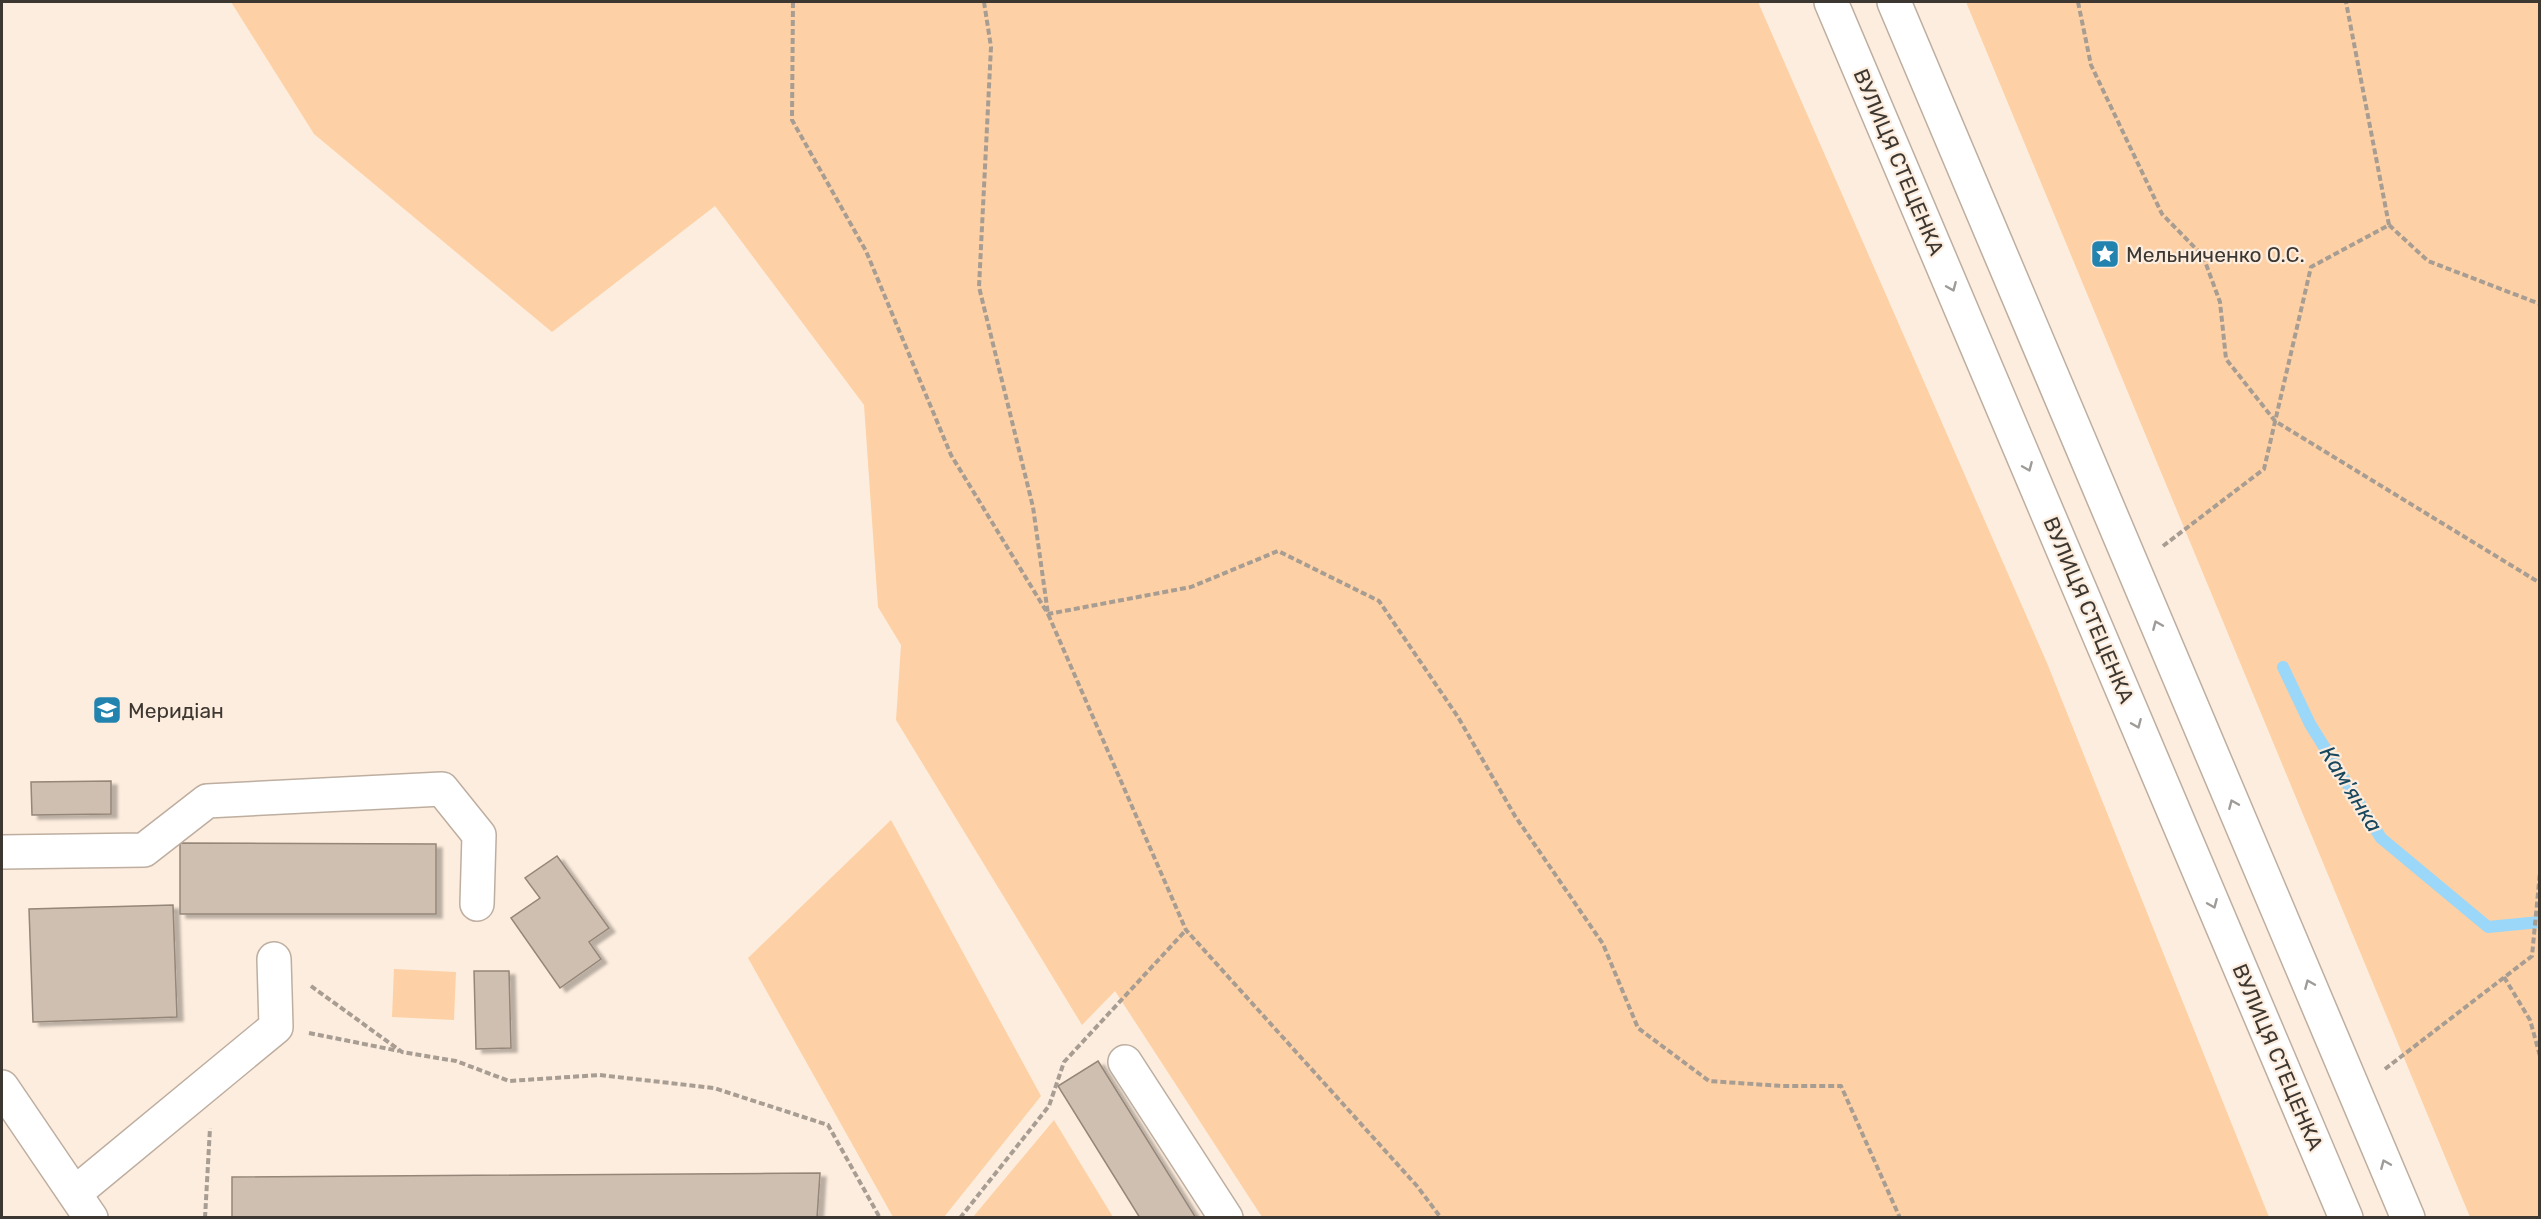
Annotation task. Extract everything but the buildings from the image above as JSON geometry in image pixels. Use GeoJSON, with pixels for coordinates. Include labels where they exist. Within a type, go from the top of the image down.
{"type":"FeatureCollection","features":[{"type":"Feature","properties":{"kind":"main road","name":"ВУЛИЦЯ СТЕЦЕНКА"},"geometry":{"type":"LineString","coordinates":[[1832,2],[2346,1218]]}},
{"type":"Feature","properties":{"kind":"main road"},"geometry":{"type":"LineString","coordinates":[[1893,2],[2408,1218]]}},
{"type":"Feature","properties":{"kind":"main road"},"geometry":{"type":"LineString","coordinates":[[2,852],[144,850],[207,801],[442,789],[479,835],[477,904]]}},
{"type":"Feature","properties":{"kind":"main road"},"geometry":{"type":"LineString","coordinates":[[2,1087],[83,1205],[213,1079],[276,1027],[274,959]]}},
{"type":"Feature","properties":{"kind":"main road"},"geometry":{"type":"LineString","coordinates":[[1125,1062],[1226,1218]]}},
{"type":"Feature","properties":{"kind":"path"},"geometry":{"type":"LineString","coordinates":[[794,2],[792,120],[866,250],[951,455],[1047,614],[1186,930],[1417,1186],[1440,1218]]}},
{"type":"Feature","properties":{"kind":"path"},"geometry":{"type":"LineString","coordinates":[[984,2],[991,47],[979,288],[1033,507],[1047,614]]}},
{"type":"Feature","properties":{"kind":"path"},"geometry":{"type":"LineString","coordinates":[[2078,2],[2091,65],[2162,214],[2204,256],[2220,302],[2226,359],[2275,421],[2540,583]]}},
{"type":"Feature","properties":{"kind":"path"},"geometry":{"type":"LineString","coordinates":[[2346,2],[2389,225],[2428,261],[2540,304]]}},
{"type":"Feature","properties":{"kind":"path"},"geometry":{"type":"LineString","coordinates":[[2156,551],[2264,469],[2311,267],[2389,225]]}},
{"type":"Feature","properties":{"kind":"path"},"geometry":{"type":"LineString","coordinates":[[1047,614],[1191,587],[1278,551],[1379,601],[1458,717],[1515,816],[1603,944],[1638,1028],[1709,1081],[1782,1086],[1841,1086],[1900,1218]]}},
{"type":"Feature","properties":{"kind":"path"},"geometry":{"type":"LineString","coordinates":[[2384,1071],[2532,956],[2540,872]]}},
{"type":"Feature","properties":{"kind":"path"},"geometry":{"type":"LineString","coordinates":[[960,1218],[1049,1106],[1064,1062],[1186,930]]}},
{"type":"Feature","properties":{"kind":"path"},"geometry":{"type":"LineString","coordinates":[[274,959],[402,1052]]}},
{"type":"Feature","properties":{"kind":"path"},"geometry":{"type":"LineString","coordinates":[[2504,977],[2530,1020],[2540,1056]]}},
{"type":"Feature","properties":{"kind":"path"},"geometry":{"type":"LineString","coordinates":[[276,1027],[456,1061],[509,1082],[599,1075],[714,1088],[828,1125],[880,1218]]}},
{"type":"Feature","properties":{"kind":"path"},"geometry":{"type":"LineString","coordinates":[[205,1218],[213,1079]]}},
{"type":"Feature","properties":{"kind":"shaded area"},"geometry":{"type":"Polygon","coordinates":[[[231,2],[1758,2],[2047,663],[2269,1217],[1262,1217],[1115,991],[1082,1025],[896,720],[901,645],[878,607],[864,405],[715,206],[552,332],[314,134],[231,2]]]}},
{"type":"Feature","properties":{"kind":"shaded area"},"geometry":{"type":"Polygon","coordinates":[[[1966,2],[2539,2],[2539,1217],[2470,1217],[1966,2]]]}},
{"type":"Feature","properties":{"kind":"shaded area"},"geometry":{"type":"Polygon","coordinates":[[[891,820],[1041,1096],[944,1217],[893,1217],[748,958],[891,820]]]}},
{"type":"Feature","properties":{"kind":"shaded area"},"geometry":{"type":"Polygon","coordinates":[[[394,969],[456,972],[454,1020],[392,1017],[394,969]]]}},
{"type":"Feature","properties":{"kind":"shaded area"},"geometry":{"type":"Polygon","coordinates":[[[1054,1120],[1113,1217],[973,1217],[1054,1120]]]}},
{"type":"Feature","properties":{"kind":"waterway","name":"Кам'янка"},"geometry":{"type":"LineString","coordinates":[[2283,667],[2310,724],[2381,838],[2488,927],[2540,922]]}},
{"type":"Feature","properties":{"kind":"place","name":"Мельниченко О.С."},"geometry":{"type":"Point","coordinates":[2105,254]}},
{"type":"Feature","properties":{"kind":"place","name":"Меридіан"},"geometry":{"type":"Point","coordinates":[107,710]}}]}
